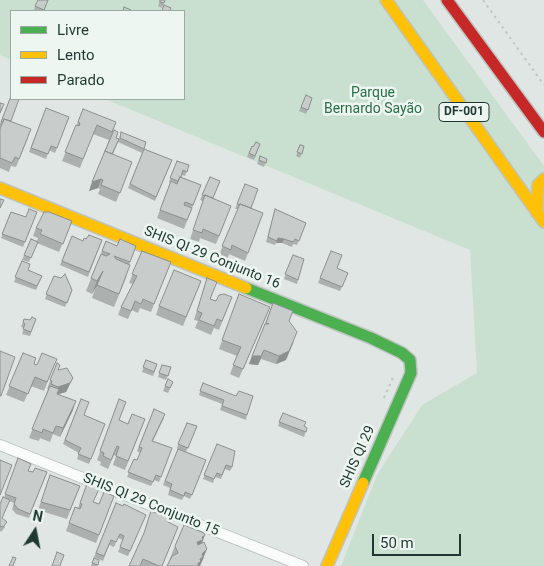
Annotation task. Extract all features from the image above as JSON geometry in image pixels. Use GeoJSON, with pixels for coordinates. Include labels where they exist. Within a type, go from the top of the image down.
{"type":"FeatureCollection","features":[{"type":"Feature","properties":{"kind":"street","name":"DF-001"},"geometry":{"type":"LineString","coordinates":[[386,0],[541,218]]}},
{"type":"Feature","properties":{"kind":"street"},"geometry":{"type":"LineString","coordinates":[[447,0],[544,132]]}},
{"type":"Feature","properties":{"kind":"street"},"geometry":{"type":"LineString","coordinates":[[541,218],[537,190],[538,185],[544,178]]}},
{"type":"Feature","properties":{"kind":"street","name":"SHIS QI 29 Conjunto 16"},"geometry":{"type":"LineString","coordinates":[[0,188],[371,338],[402,353],[410,360]]}},
{"type":"Feature","properties":{"kind":"street","name":"SHIS QI 29"},"geometry":{"type":"LineString","coordinates":[[326,566],[400,399],[410,373],[410,360]]}},
{"type":"Feature","properties":{"kind":"street","name":"SHIS QI 29 Conjunto 15"},"geometry":{"type":"LineString","coordinates":[[0,445],[303,566]]}},
{"type":"Feature","properties":{"kind":"path"},"geometry":{"type":"LineString","coordinates":[[482,0],[544,85]]}},
{"type":"Feature","properties":{"kind":"green space","name":"Parque Bernardo Sayão"},"geometry":{"type":"Polygon","coordinates":[[[0,0],[423,0],[544,166],[544,566],[341,566],[377,475],[422,405],[477,373],[470,250],[107,100],[185,100],[185,10],[10,10],[10,60],[0,55],[0,0]]]}},
{"type":"Feature","properties":{"kind":"building"},"geometry":{"type":"Polygon","coordinates":[[[38,0],[48,0],[44,10],[35,6],[38,0]]]}},
{"type":"Feature","properties":{"kind":"building"},"geometry":{"type":"Polygon","coordinates":[[[164,5],[171,8],[170,10],[162,10],[164,5]]]}},
{"type":"Feature","properties":{"kind":"building"},"geometry":{"type":"Polygon","coordinates":[[[306,95],[312,98],[308,110],[301,107],[306,95]]]}},
{"type":"Feature","properties":{"kind":"building"},"geometry":{"type":"Polygon","coordinates":[[[10,99],[19,100],[11,121],[4,119],[1,122],[10,99]]]}},
{"type":"Feature","properties":{"kind":"building"},"geometry":{"type":"Polygon","coordinates":[[[0,103],[4,104],[0,113],[0,103]]]}},
{"type":"Feature","properties":{"kind":"building"},"geometry":{"type":"Polygon","coordinates":[[[46,108],[69,117],[57,148],[51,146],[48,154],[31,148],[46,108]]]}},
{"type":"Feature","properties":{"kind":"building"},"geometry":{"type":"Polygon","coordinates":[[[83,109],[116,122],[112,132],[97,125],[83,159],[65,152],[76,125],[79,126],[80,123],[78,122],[83,109]]]}},
{"type":"Feature","properties":{"kind":"building"},"geometry":{"type":"Polygon","coordinates":[[[4,119],[31,129],[19,159],[15,157],[12,163],[0,158],[0,129],[4,119]]]}},
{"type":"Feature","properties":{"kind":"building"},"geometry":{"type":"Polygon","coordinates":[[[114,130],[118,132],[116,138],[119,139],[112,154],[105,151],[114,130]]]}},
{"type":"Feature","properties":{"kind":"building"},"geometry":{"type":"Polygon","coordinates":[[[121,132],[146,142],[144,149],[120,138],[121,132]]]}},
{"type":"Feature","properties":{"kind":"building"},"geometry":{"type":"Polygon","coordinates":[[[256,142],[260,144],[255,156],[249,153],[256,142]]]}},
{"type":"Feature","properties":{"kind":"building"},"geometry":{"type":"Polygon","coordinates":[[[300,145],[304,146],[302,154],[297,152],[300,145]]]}},
{"type":"Feature","properties":{"kind":"building"},"geometry":{"type":"Polygon","coordinates":[[[144,149],[172,160],[156,197],[130,184],[144,149]]]}},
{"type":"Feature","properties":{"kind":"building"},"geometry":{"type":"Polygon","coordinates":[[[105,151],[132,162],[120,193],[101,185],[103,180],[101,179],[92,182],[105,151]]]}},
{"type":"Feature","properties":{"kind":"building"},"geometry":{"type":"Polygon","coordinates":[[[260,156],[267,159],[266,163],[259,160],[260,156]]]}},
{"type":"Feature","properties":{"kind":"building"},"geometry":{"type":"Polygon","coordinates":[[[177,161],[189,165],[187,172],[183,170],[178,181],[170,178],[177,161]]]}},
{"type":"Feature","properties":{"kind":"building"},"geometry":{"type":"Polygon","coordinates":[[[180,177],[201,185],[193,205],[185,202],[184,205],[192,208],[187,220],[160,210],[171,181],[177,184],[180,177]]]}},
{"type":"Feature","properties":{"kind":"building"},"geometry":{"type":"Polygon","coordinates":[[[210,177],[220,181],[213,198],[202,195],[210,177]]]}},
{"type":"Feature","properties":{"kind":"building"},"geometry":{"type":"Polygon","coordinates":[[[245,184],[258,189],[251,208],[237,204],[245,184]]]}},
{"type":"Feature","properties":{"kind":"building"},"geometry":{"type":"Polygon","coordinates":[[[205,195],[231,206],[219,236],[203,229],[202,233],[193,230],[205,195]]]}},
{"type":"Feature","properties":{"kind":"building"},"geometry":{"type":"Polygon","coordinates":[[[0,199],[4,200],[0,208],[0,199]]]}},
{"type":"Feature","properties":{"kind":"building"},"geometry":{"type":"Polygon","coordinates":[[[240,204],[263,213],[248,253],[232,245],[231,250],[222,246],[240,204]]]}},
{"type":"Feature","properties":{"kind":"building"},"geometry":{"type":"Polygon","coordinates":[[[29,209],[37,212],[25,242],[2,234],[11,212],[26,217],[29,209]]]}},
{"type":"Feature","properties":{"kind":"building"},"geometry":{"type":"Polygon","coordinates":[[[275,209],[306,223],[299,241],[295,239],[293,242],[278,238],[277,241],[268,237],[275,209]]]}},
{"type":"Feature","properties":{"kind":"building"},"geometry":{"type":"Polygon","coordinates":[[[44,212],[49,212],[72,221],[63,244],[40,234],[42,230],[36,228],[44,212]]]}},
{"type":"Feature","properties":{"kind":"building"},"geometry":{"type":"Polygon","coordinates":[[[89,235],[102,240],[89,272],[62,261],[72,236],[83,241],[89,235]]]}},
{"type":"Feature","properties":{"kind":"building"},"geometry":{"type":"Polygon","coordinates":[[[31,239],[38,242],[31,258],[24,255],[31,239]]]}},
{"type":"Feature","properties":{"kind":"building"},"geometry":{"type":"Polygon","coordinates":[[[120,239],[136,246],[130,262],[114,256],[116,259],[130,265],[119,294],[97,285],[103,271],[97,281],[91,278],[101,254],[106,256],[110,254],[102,251],[106,241],[117,246],[120,239]]]}},
{"type":"Feature","properties":{"kind":"building"},"geometry":{"type":"Polygon","coordinates":[[[142,251],[171,262],[154,304],[143,299],[141,304],[135,301],[131,311],[121,307],[137,276],[132,274],[142,251]]]}},
{"type":"Feature","properties":{"kind":"building"},"geometry":{"type":"Polygon","coordinates":[[[331,251],[342,255],[337,268],[348,273],[342,287],[320,278],[331,251]]]}},
{"type":"Feature","properties":{"kind":"building"},"geometry":{"type":"Polygon","coordinates":[[[293,255],[304,259],[298,280],[285,274],[293,255]]]}},
{"type":"Feature","properties":{"kind":"building"},"geometry":{"type":"Polygon","coordinates":[[[22,261],[30,264],[28,270],[42,276],[37,286],[15,277],[22,261]]]}},
{"type":"Feature","properties":{"kind":"building"},"geometry":{"type":"Polygon","coordinates":[[[174,270],[201,281],[186,317],[159,306],[174,270]]]}},
{"type":"Feature","properties":{"kind":"building"},"geometry":{"type":"Polygon","coordinates":[[[65,274],[72,290],[67,303],[46,294],[54,276],[61,278],[65,274]]]}},
{"type":"Feature","properties":{"kind":"building"},"geometry":{"type":"Polygon","coordinates":[[[207,278],[217,282],[210,299],[216,301],[219,295],[224,294],[232,297],[222,321],[217,319],[214,326],[199,320],[202,313],[197,311],[207,278]]]}},
{"type":"Feature","properties":{"kind":"building"},"geometry":{"type":"Polygon","coordinates":[[[239,294],[270,307],[243,369],[233,365],[241,347],[222,340],[239,294]]]}},
{"type":"Feature","properties":{"kind":"building"},"geometry":{"type":"Polygon","coordinates":[[[273,303],[293,311],[289,321],[297,332],[289,351],[279,356],[264,350],[261,356],[252,356],[265,324],[269,324],[266,323],[273,303]]]}},
{"type":"Feature","properties":{"kind":"building"},"geometry":{"type":"Polygon","coordinates":[[[32,317],[36,319],[31,332],[23,329],[25,324],[23,322],[24,319],[30,320],[32,317]]]}},
{"type":"Feature","properties":{"kind":"building"},"geometry":{"type":"Polygon","coordinates":[[[0,351],[15,357],[1,396],[0,396],[0,351]]]}},
{"type":"Feature","properties":{"kind":"building"},"geometry":{"type":"Polygon","coordinates":[[[23,353],[36,358],[34,364],[37,365],[42,353],[57,359],[47,382],[35,377],[28,394],[9,386],[23,353]]]}},
{"type":"Feature","properties":{"kind":"building"},"geometry":{"type":"Polygon","coordinates":[[[146,360],[157,364],[154,372],[143,367],[146,360]]]}},
{"type":"Feature","properties":{"kind":"building"},"geometry":{"type":"Polygon","coordinates":[[[57,363],[60,365],[58,370],[67,368],[73,378],[70,383],[58,387],[51,384],[52,381],[50,380],[57,363]]]}},
{"type":"Feature","properties":{"kind":"building"},"geometry":{"type":"Polygon","coordinates":[[[162,365],[171,367],[168,376],[159,373],[162,365]]]}},
{"type":"Feature","properties":{"kind":"building"},"geometry":{"type":"Polygon","coordinates":[[[168,379],[173,382],[170,388],[165,386],[168,379]]]}},
{"type":"Feature","properties":{"kind":"building"},"geometry":{"type":"Polygon","coordinates":[[[203,383],[236,396],[239,391],[253,396],[247,415],[222,406],[224,400],[200,391],[203,383]]]}},
{"type":"Feature","properties":{"kind":"building"},"geometry":{"type":"Polygon","coordinates":[[[50,386],[59,389],[57,394],[76,401],[63,428],[56,426],[53,433],[43,429],[42,433],[32,429],[50,386]]]}},
{"type":"Feature","properties":{"kind":"building"},"geometry":{"type":"Polygon","coordinates":[[[81,399],[89,402],[84,415],[105,424],[91,459],[78,454],[81,448],[65,440],[81,399]]]}},
{"type":"Feature","properties":{"kind":"building"},"geometry":{"type":"Polygon","coordinates":[[[119,399],[126,402],[119,420],[128,424],[132,414],[145,419],[128,461],[116,456],[119,447],[117,446],[111,460],[103,456],[104,453],[100,451],[119,399]]]}},
{"type":"Feature","properties":{"kind":"building"},"geometry":{"type":"Polygon","coordinates":[[[154,409],[165,414],[152,441],[172,448],[161,477],[156,475],[153,482],[128,472],[134,459],[137,460],[142,448],[139,447],[154,409]]]}},
{"type":"Feature","properties":{"kind":"building"},"geometry":{"type":"Polygon","coordinates":[[[283,413],[306,422],[304,426],[307,428],[306,432],[279,422],[283,413]]]}},
{"type":"Feature","properties":{"kind":"building"},"geometry":{"type":"Polygon","coordinates":[[[187,423],[197,426],[188,448],[178,444],[187,423]]]}},
{"type":"Feature","properties":{"kind":"building"},"geometry":{"type":"Polygon","coordinates":[[[217,444],[235,451],[232,467],[226,465],[222,475],[217,473],[214,479],[204,475],[217,444]]]}},
{"type":"Feature","properties":{"kind":"building"},"geometry":{"type":"Polygon","coordinates":[[[178,449],[206,460],[192,495],[185,492],[184,496],[170,490],[172,484],[165,481],[178,449]]]}},
{"type":"Feature","properties":{"kind":"building"},"geometry":{"type":"Polygon","coordinates":[[[18,458],[31,464],[28,471],[33,472],[35,468],[47,472],[30,514],[18,509],[14,504],[16,498],[5,494],[18,458]]]}},
{"type":"Feature","properties":{"kind":"building"},"geometry":{"type":"Polygon","coordinates":[[[0,460],[12,465],[0,495],[0,460]]]}},
{"type":"Feature","properties":{"kind":"building"},"geometry":{"type":"Polygon","coordinates":[[[50,475],[80,486],[70,510],[41,502],[50,475]]]}},
{"type":"Feature","properties":{"kind":"building"},"geometry":{"type":"Polygon","coordinates":[[[87,484],[99,489],[93,502],[99,504],[104,492],[114,496],[99,535],[69,523],[75,507],[80,509],[82,504],[80,503],[87,484]]]}},
{"type":"Feature","properties":{"kind":"building"},"geometry":{"type":"Polygon","coordinates":[[[3,497],[10,500],[2,518],[7,522],[3,527],[0,526],[0,504],[3,497]]]}},
{"type":"Feature","properties":{"kind":"building"},"geometry":{"type":"Polygon","coordinates":[[[116,503],[123,506],[124,504],[146,515],[130,551],[120,547],[124,536],[120,534],[116,542],[111,540],[104,556],[96,553],[116,503]]]}},
{"type":"Feature","properties":{"kind":"building"},"geometry":{"type":"Polygon","coordinates":[[[151,511],[166,517],[168,522],[178,527],[162,566],[143,559],[140,566],[129,566],[144,533],[151,511]]]}},
{"type":"Feature","properties":{"kind":"building"},"geometry":{"type":"Polygon","coordinates":[[[184,525],[204,533],[203,540],[197,542],[198,545],[204,542],[207,549],[202,554],[203,557],[200,559],[201,562],[198,563],[198,566],[167,566],[172,556],[178,553],[175,546],[184,525]]]}},
{"type":"Feature","properties":{"kind":"building"},"geometry":{"type":"Polygon","coordinates":[[[57,552],[64,555],[60,566],[52,566],[57,552]]]}},
{"type":"Feature","properties":{"kind":"building"},"geometry":{"type":"Polygon","coordinates":[[[13,557],[16,558],[13,566],[9,566],[13,557]]]}},
{"type":"Feature","properties":{"kind":"building"},"geometry":{"type":"Polygon","coordinates":[[[94,558],[99,560],[98,565],[92,563],[94,558]]]}},
{"type":"Feature","properties":{"kind":"traffic: fast"},"geometry":{"type":"LineString","coordinates":[[246,288],[371,338],[402,353],[410,360],[411,373],[363,483]]}},
{"type":"Feature","properties":{"kind":"traffic: slow"},"geometry":{"type":"LineString","coordinates":[[386,0],[544,222]]}},
{"type":"Feature","properties":{"kind":"traffic: slow"},"geometry":{"type":"LineString","coordinates":[[537,213],[538,185],[544,179]]}},
{"type":"Feature","properties":{"kind":"traffic: slow"},"geometry":{"type":"LineString","coordinates":[[0,188],[246,288]]}},
{"type":"Feature","properties":{"kind":"traffic: slow"},"geometry":{"type":"LineString","coordinates":[[327,566],[363,483]]}},
{"type":"Feature","properties":{"kind":"traffic: jam"},"geometry":{"type":"LineString","coordinates":[[447,0],[544,132]]}}]}
